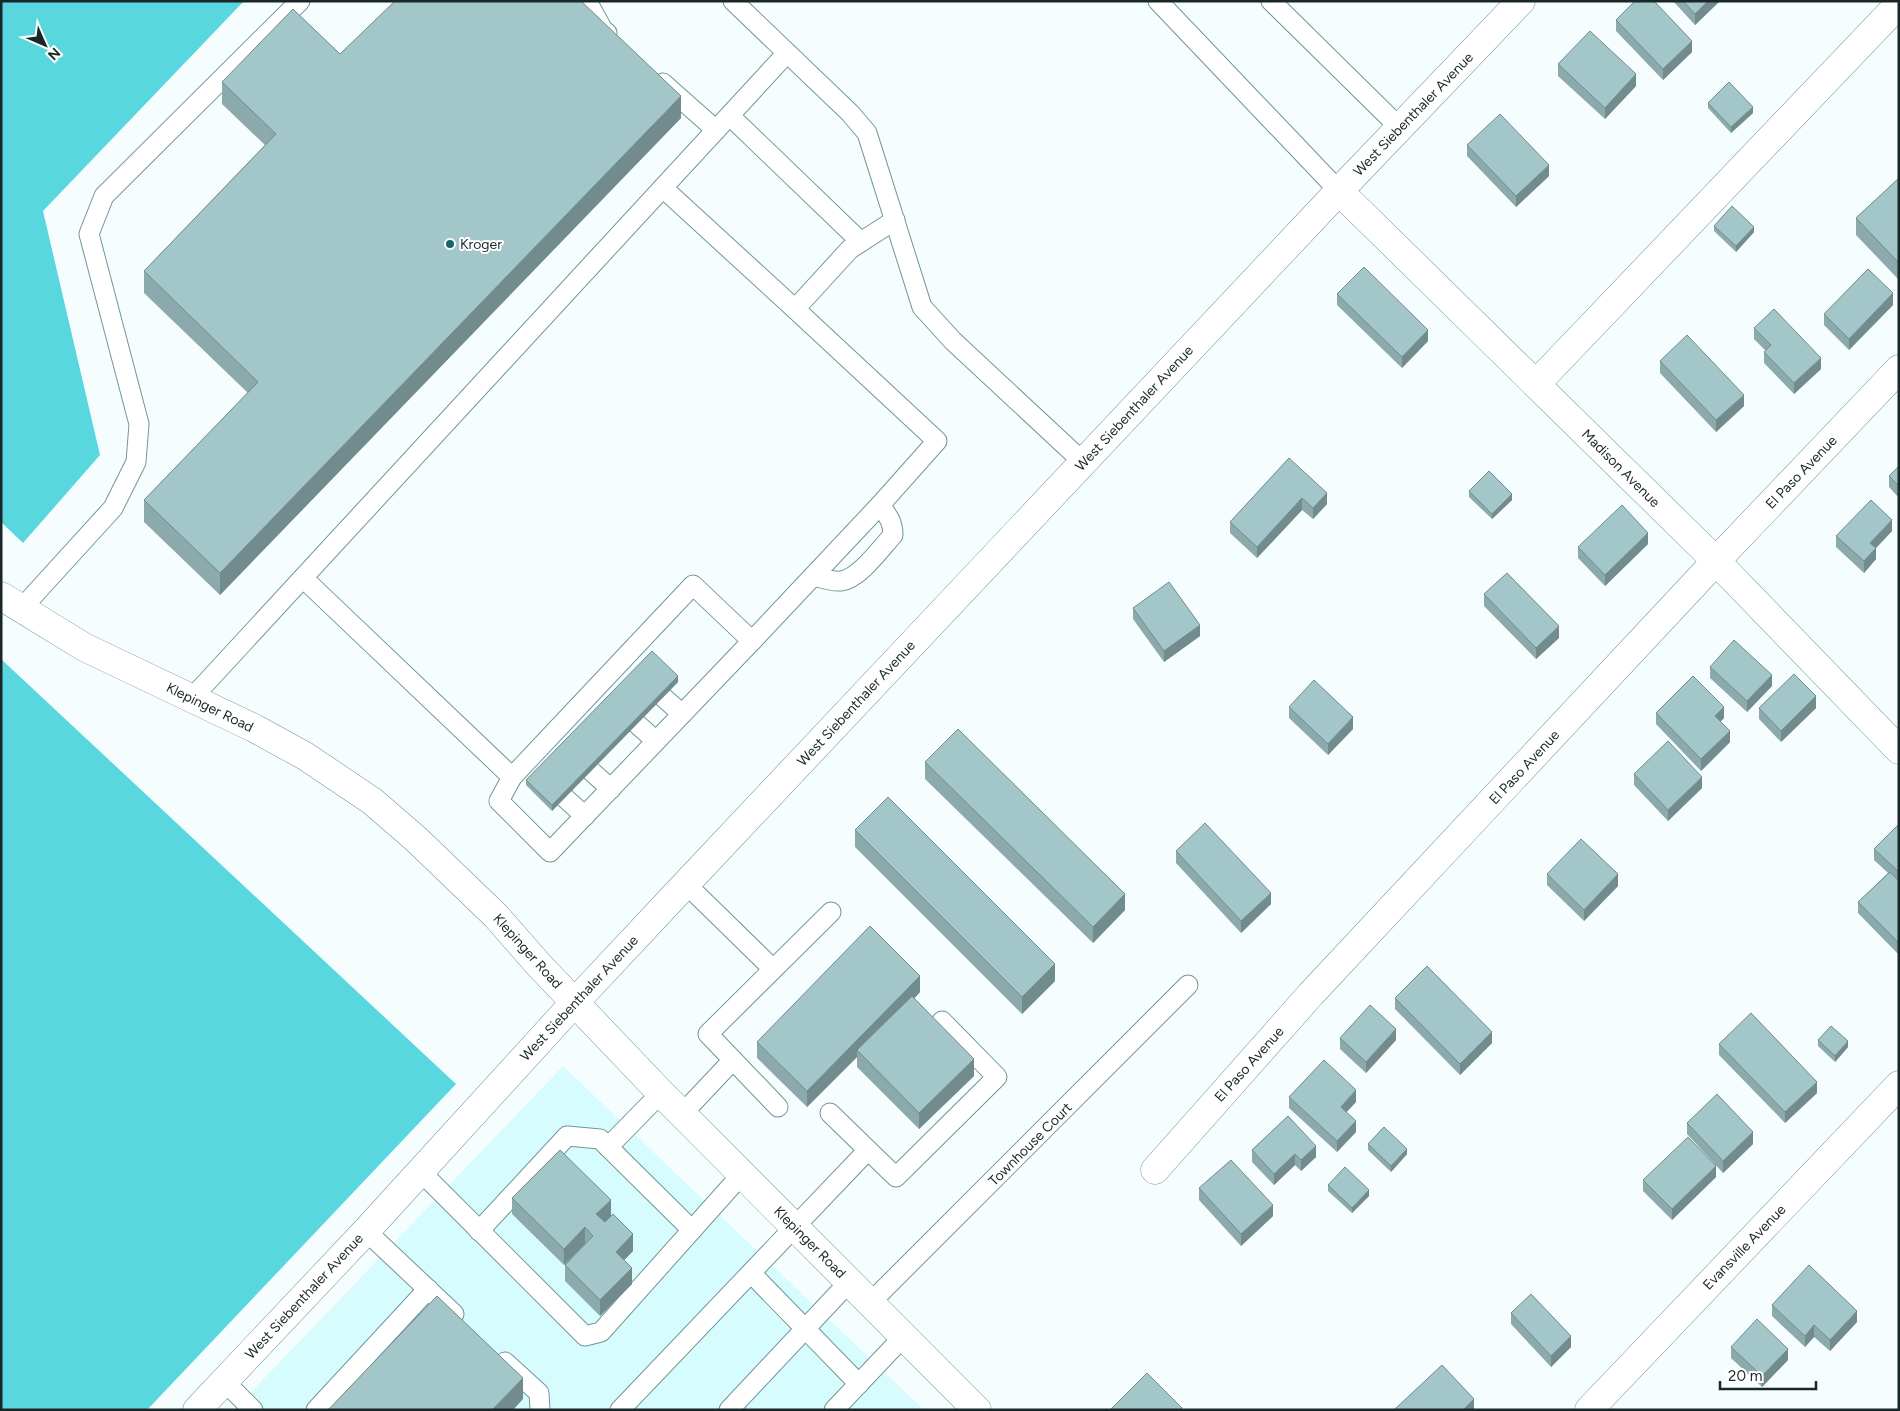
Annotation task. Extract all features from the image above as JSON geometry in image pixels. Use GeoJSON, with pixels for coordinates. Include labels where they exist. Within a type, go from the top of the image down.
{"type":"FeatureCollection","features":[{"type":"Feature","properties":{"kind":"street","name":"West Siebenthaler Avenue"},"geometry":{"type":"LineString","coordinates":[[197,1410],[366,1231],[574,1002],[1339,191],[1521,1]]}},
{"type":"Feature","properties":{"kind":"street"},"geometry":{"type":"LineString","coordinates":[[1536,384],[1899,4]]}},
{"type":"Feature","properties":{"kind":"street","name":"Madison Avenue"},"geometry":{"type":"LineString","coordinates":[[1339,191],[1716,561],[1897,745]]}},
{"type":"Feature","properties":{"kind":"street","name":"El Paso Avenue"},"geometry":{"type":"LineString","coordinates":[[1154,1170],[1311,994],[1716,561],[1899,369]]}},
{"type":"Feature","properties":{"kind":"street","name":"Klepinger Road"},"geometry":{"type":"LineString","coordinates":[[11,602],[84,646],[254,728],[305,756],[372,801],[416,839],[496,916],[538,964],[661,1093],[977,1410]]}},
{"type":"Feature","properties":{"kind":"street","name":"Evansville Avenue"},"geometry":{"type":"LineString","coordinates":[[1589,1410],[1899,1085]]}},
{"type":"Feature","properties":{"kind":"lane"},"geometry":{"type":"LineString","coordinates":[[11,602],[112,508],[136,462],[139,424],[89,234],[104,196],[300,1]]}},
{"type":"Feature","properties":{"kind":"lane"},"geometry":{"type":"LineString","coordinates":[[587,1],[603,30],[617,42]]}},
{"type":"Feature","properties":{"kind":"lane"},"geometry":{"type":"LineString","coordinates":[[733,1],[850,113],[867,133],[922,307],[953,341],[1084,462]]}},
{"type":"Feature","properties":{"kind":"lane"},"geometry":{"type":"LineString","coordinates":[[1158,1],[1339,191]]}},
{"type":"Feature","properties":{"kind":"lane"},"geometry":{"type":"LineString","coordinates":[[1272,1],[1400,128]]}},
{"type":"Feature","properties":{"kind":"lane"},"geometry":{"type":"LineString","coordinates":[[192,698],[787,53]]}},
{"type":"Feature","properties":{"kind":"lane"},"geometry":{"type":"LineString","coordinates":[[653,74],[716,130]]}},
{"type":"Feature","properties":{"kind":"lane"},"geometry":{"type":"LineString","coordinates":[[730,116],[861,242]]}},
{"type":"Feature","properties":{"kind":"lane"},"geometry":{"type":"LineString","coordinates":[[663,188],[936,441],[814,576],[656,742],[550,852],[499,800],[512,777],[533,766],[558,740],[596,687],[693,585],[752,641]]}},
{"type":"Feature","properties":{"kind":"lane"},"geometry":{"type":"LineString","coordinates":[[795,309],[850,249],[895,220]]}},
{"type":"Feature","properties":{"kind":"lane"},"geometry":{"type":"LineString","coordinates":[[814,576],[840,582],[854,575],[893,535],[893,526],[890,519],[880,505]]}},
{"type":"Feature","properties":{"kind":"lane"},"geometry":{"type":"LineString","coordinates":[[303,578],[512,777]]}},
{"type":"Feature","properties":{"kind":"lane"},"geometry":{"type":"LineString","coordinates":[[622,660],[636,673]]}},
{"type":"Feature","properties":{"kind":"lane"},"geometry":{"type":"LineString","coordinates":[[596,687],[610,699]]}},
{"type":"Feature","properties":{"kind":"lane"},"geometry":{"type":"LineString","coordinates":[[663,697],[682,714]]}},
{"type":"Feature","properties":{"kind":"lane"},"geometry":{"type":"LineString","coordinates":[[637,724],[656,742]]}},
{"type":"Feature","properties":{"kind":"lane"},"geometry":{"type":"LineString","coordinates":[[591,771],[611,789]]}},
{"type":"Feature","properties":{"kind":"lane"},"geometry":{"type":"LineString","coordinates":[[565,798],[585,816]]}},
{"type":"Feature","properties":{"kind":"lane"},"geometry":{"type":"LineString","coordinates":[[686,884],[773,969]]}},
{"type":"Feature","properties":{"kind":"lane"},"geometry":{"type":"LineString","coordinates":[[778,1107],[708,1034],[831,912]]}},
{"type":"Feature","properties":{"kind":"lane","name":"Townhouse Court"},"geometry":{"type":"LineString","coordinates":[[871,1302],[1188,985]]}},
{"type":"Feature","properties":{"kind":"lane"},"geometry":{"type":"LineString","coordinates":[[830,1113],[896,1177],[997,1077],[942,1021]]}},
{"type":"Feature","properties":{"kind":"lane"},"geometry":{"type":"LineString","coordinates":[[682,1114],[733,1060]]}},
{"type":"Feature","properties":{"kind":"lane"},"geometry":{"type":"LineString","coordinates":[[608,1147],[661,1093]]}},
{"type":"Feature","properties":{"kind":"lane"},"geometry":{"type":"LineString","coordinates":[[480,1230],[567,1136],[600,1139],[692,1230]]}},
{"type":"Feature","properties":{"kind":"lane"},"geometry":{"type":"LineString","coordinates":[[620,1410],[868,1150]]}},
{"type":"Feature","properties":{"kind":"lane"},"geometry":{"type":"LineString","coordinates":[[420,1171],[585,1336],[601,1332],[742,1174]]}},
{"type":"Feature","properties":{"kind":"lane"},"geometry":{"type":"LineString","coordinates":[[366,1231],[470,1328]]}},
{"type":"Feature","properties":{"kind":"lane"},"geometry":{"type":"LineString","coordinates":[[751,1272],[859,1384]]}},
{"type":"Feature","properties":{"kind":"lane"},"geometry":{"type":"LineString","coordinates":[[729,1410],[850,1281]]}},
{"type":"Feature","properties":{"kind":"lane"},"geometry":{"type":"LineString","coordinates":[[316,1410],[428,1289]]}},
{"type":"Feature","properties":{"kind":"lane"},"geometry":{"type":"LineString","coordinates":[[834,1410],[904,1336]]}},
{"type":"Feature","properties":{"kind":"lane"},"geometry":{"type":"LineString","coordinates":[[490,1348],[539,1393],[540,1410]]}},
{"type":"Feature","properties":{"kind":"lane"},"geometry":{"type":"LineString","coordinates":[[224,1381],[254,1410]]}},
{"type":"Feature","properties":{"kind":"shaded area"},"geometry":{"type":"Polygon","coordinates":[[[1,1],[244,1],[43,211],[100,455],[23,543],[1,522],[1,1]]]}},
{"type":"Feature","properties":{"kind":"shaded area"},"geometry":{"type":"Polygon","coordinates":[[[1,659],[456,1084],[147,1410],[1,1410],[1,659]]]}},
{"type":"Feature","properties":{"kind":"shaded area"},"geometry":{"type":"Polygon","coordinates":[[[563,1066],[924,1410],[234,1410],[563,1066]]]}},
{"type":"Feature","properties":{"kind":"building"},"geometry":{"type":"Polygon","coordinates":[[[395,1],[581,1],[681,96],[220,573],[144,500],[258,382],[144,271],[276,134],[222,82],[293,9],[340,54],[395,1]]]}},
{"type":"Feature","properties":{"kind":"building"},"geometry":{"type":"Polygon","coordinates":[[[1635,1],[1654,1],[1692,41],[1663,69],[1616,20],[1635,1]]]}},
{"type":"Feature","properties":{"kind":"building"},"geometry":{"type":"Polygon","coordinates":[[[1683,1],[1708,1],[1695,14],[1683,1]]]}},
{"type":"Feature","properties":{"kind":"building"},"geometry":{"type":"Polygon","coordinates":[[[1590,31],[1636,74],[1605,108],[1558,64],[1590,31]]]}},
{"type":"Feature","properties":{"kind":"building"},"geometry":{"type":"Polygon","coordinates":[[[1729,82],[1753,107],[1731,127],[1708,103],[1729,82]]]}},
{"type":"Feature","properties":{"kind":"building"},"geometry":{"type":"Polygon","coordinates":[[[1500,114],[1549,165],[1516,196],[1467,145],[1500,114]]]}},
{"type":"Feature","properties":{"kind":"building"},"geometry":{"type":"Polygon","coordinates":[[[1899,178],[1899,263],[1856,218],[1899,178]]]}},
{"type":"Feature","properties":{"kind":"building"},"geometry":{"type":"Polygon","coordinates":[[[1732,206],[1754,227],[1736,246],[1714,226],[1732,206]]]}},
{"type":"Feature","properties":{"kind":"building"},"geometry":{"type":"Polygon","coordinates":[[[1364,267],[1428,330],[1402,357],[1337,294],[1364,267]]]}},
{"type":"Feature","properties":{"kind":"building"},"geometry":{"type":"Polygon","coordinates":[[[1868,269],[1893,293],[1849,339],[1824,314],[1868,269]]]}},
{"type":"Feature","properties":{"kind":"building"},"geometry":{"type":"Polygon","coordinates":[[[1774,309],[1821,358],[1794,383],[1764,352],[1771,345],[1754,328],[1774,309]]]}},
{"type":"Feature","properties":{"kind":"building"},"geometry":{"type":"Polygon","coordinates":[[[1687,335],[1744,395],[1716,420],[1660,361],[1687,335]]]}},
{"type":"Feature","properties":{"kind":"building"},"geometry":{"type":"Polygon","coordinates":[[[1289,458],[1327,493],[1313,508],[1302,498],[1257,547],[1230,522],[1289,458]]]}},
{"type":"Feature","properties":{"kind":"building"},"geometry":{"type":"Polygon","coordinates":[[[1899,466],[1899,486],[1889,476],[1899,466]]]}},
{"type":"Feature","properties":{"kind":"building"},"geometry":{"type":"Polygon","coordinates":[[[1489,471],[1512,494],[1492,514],[1469,491],[1489,471]]]}},
{"type":"Feature","properties":{"kind":"building"},"geometry":{"type":"Polygon","coordinates":[[[1871,500],[1892,520],[1870,543],[1876,548],[1864,561],[1836,536],[1871,500]]]}},
{"type":"Feature","properties":{"kind":"building"},"geometry":{"type":"Polygon","coordinates":[[[1622,505],[1648,533],[1605,575],[1578,547],[1622,505]]]}},
{"type":"Feature","properties":{"kind":"building"},"geometry":{"type":"Polygon","coordinates":[[[1507,573],[1559,626],[1536,648],[1484,594],[1507,573]]]}},
{"type":"Feature","properties":{"kind":"building"},"geometry":{"type":"Polygon","coordinates":[[[1169,582],[1200,625],[1164,651],[1133,608],[1169,582]]]}},
{"type":"Feature","properties":{"kind":"building"},"geometry":{"type":"Polygon","coordinates":[[[1734,640],[1772,675],[1747,701],[1710,667],[1734,640]]]}},
{"type":"Feature","properties":{"kind":"building"},"geometry":{"type":"Polygon","coordinates":[[[652,651],[678,676],[552,805],[526,780],[652,651]]]}},
{"type":"Feature","properties":{"kind":"building"},"geometry":{"type":"Polygon","coordinates":[[[1794,674],[1816,696],[1781,731],[1759,708],[1794,674]]]}},
{"type":"Feature","properties":{"kind":"building"},"geometry":{"type":"Polygon","coordinates":[[[1693,676],[1724,707],[1715,716],[1730,731],[1701,759],[1656,713],[1693,676]]]}},
{"type":"Feature","properties":{"kind":"building"},"geometry":{"type":"Polygon","coordinates":[[[1314,680],[1353,717],[1328,744],[1289,707],[1314,680]]]}},
{"type":"Feature","properties":{"kind":"building"},"geometry":{"type":"Polygon","coordinates":[[[958,729],[1125,894],[1093,927],[925,762],[958,729]]]}},
{"type":"Feature","properties":{"kind":"building"},"geometry":{"type":"Polygon","coordinates":[[[1668,741],[1702,777],[1668,810],[1634,774],[1668,741]]]}},
{"type":"Feature","properties":{"kind":"building"},"geometry":{"type":"Polygon","coordinates":[[[888,797],[1055,964],[1022,997],[855,830],[888,797]]]}},
{"type":"Feature","properties":{"kind":"building"},"geometry":{"type":"Polygon","coordinates":[[[1205,823],[1271,893],[1241,921],[1176,851],[1205,823]]]}},
{"type":"Feature","properties":{"kind":"building"},"geometry":{"type":"Polygon","coordinates":[[[1899,824],[1899,872],[1874,849],[1899,824]]]}},
{"type":"Feature","properties":{"kind":"building"},"geometry":{"type":"Polygon","coordinates":[[[1581,839],[1618,874],[1584,910],[1547,874],[1581,839]]]}},
{"type":"Feature","properties":{"kind":"building"},"geometry":{"type":"Polygon","coordinates":[[[1890,872],[1899,881],[1899,943],[1858,902],[1890,872]]]}},
{"type":"Feature","properties":{"kind":"building"},"geometry":{"type":"Polygon","coordinates":[[[870,926],[920,976],[807,1091],[757,1042],[870,926]]]}},
{"type":"Feature","properties":{"kind":"building"},"geometry":{"type":"Polygon","coordinates":[[[1427,966],[1492,1032],[1460,1064],[1395,998],[1427,966]]]}},
{"type":"Feature","properties":{"kind":"building"},"geometry":{"type":"Polygon","coordinates":[[[912,996],[974,1059],[919,1113],[857,1050],[912,996]]]}},
{"type":"Feature","properties":{"kind":"building"},"geometry":{"type":"Polygon","coordinates":[[[1370,1005],[1396,1029],[1366,1062],[1340,1038],[1370,1005]]]}},
{"type":"Feature","properties":{"kind":"building"},"geometry":{"type":"Polygon","coordinates":[[[1751,1013],[1817,1082],[1785,1112],[1719,1044],[1751,1013]]]}},
{"type":"Feature","properties":{"kind":"building"},"geometry":{"type":"Polygon","coordinates":[[[1831,1026],[1848,1041],[1835,1056],[1818,1040],[1831,1026]]]}},
{"type":"Feature","properties":{"kind":"building"},"geometry":{"type":"Polygon","coordinates":[[[1324,1060],[1356,1090],[1341,1107],[1356,1121],[1337,1141],[1289,1097],[1324,1060]]]}},
{"type":"Feature","properties":{"kind":"building"},"geometry":{"type":"Polygon","coordinates":[[[1717,1094],[1753,1132],[1723,1161],[1687,1123],[1717,1094]]]}},
{"type":"Feature","properties":{"kind":"building"},"geometry":{"type":"Polygon","coordinates":[[[1288,1116],[1316,1146],[1301,1160],[1295,1154],[1274,1174],[1252,1150],[1288,1116]]]}},
{"type":"Feature","properties":{"kind":"building"},"geometry":{"type":"Polygon","coordinates":[[[1384,1127],[1407,1149],[1391,1166],[1368,1144],[1384,1127]]]}},
{"type":"Feature","properties":{"kind":"building"},"geometry":{"type":"Polygon","coordinates":[[[1688,1137],[1716,1166],[1672,1209],[1643,1180],[1688,1137]]]}},
{"type":"Feature","properties":{"kind":"building"},"geometry":{"type":"Polygon","coordinates":[[[560,1150],[611,1200],[596,1214],[605,1222],[613,1214],[633,1234],[616,1252],[632,1268],[600,1300],[565,1265],[593,1236],[585,1227],[564,1249],[512,1198],[560,1150]]]}},
{"type":"Feature","properties":{"kind":"building"},"geometry":{"type":"Polygon","coordinates":[[[1231,1160],[1273,1205],[1241,1234],[1199,1188],[1231,1160]]]}},
{"type":"Feature","properties":{"kind":"building"},"geometry":{"type":"Polygon","coordinates":[[[1345,1167],[1369,1190],[1352,1208],[1328,1185],[1345,1167]]]}},
{"type":"Feature","properties":{"kind":"building"},"geometry":{"type":"Polygon","coordinates":[[[1809,1265],[1857,1311],[1830,1340],[1814,1325],[1805,1336],[1772,1305],[1809,1265]]]}},
{"type":"Feature","properties":{"kind":"building"},"geometry":{"type":"Polygon","coordinates":[[[1531,1294],[1571,1336],[1551,1356],[1511,1313],[1531,1294]]]}},
{"type":"Feature","properties":{"kind":"building"},"geometry":{"type":"Polygon","coordinates":[[[437,1296],[523,1378],[492,1410],[328,1410],[437,1296]]]}},
{"type":"Feature","properties":{"kind":"building"},"geometry":{"type":"Polygon","coordinates":[[[1757,1319],[1788,1349],[1762,1376],[1731,1347],[1757,1319]]]}},
{"type":"Feature","properties":{"kind":"building"},"geometry":{"type":"Polygon","coordinates":[[[1442,1365],[1474,1399],[1463,1410],[1395,1409],[1442,1365]]]}},
{"type":"Feature","properties":{"kind":"building"},"geometry":{"type":"Polygon","coordinates":[[[1147,1373],[1182,1408],[1180,1410],[1110,1410],[1147,1373]]]}},
{"type":"Feature","properties":{"kind":"place","name":"Kroger"},"geometry":{"type":"Point","coordinates":[450,244]}}]}
